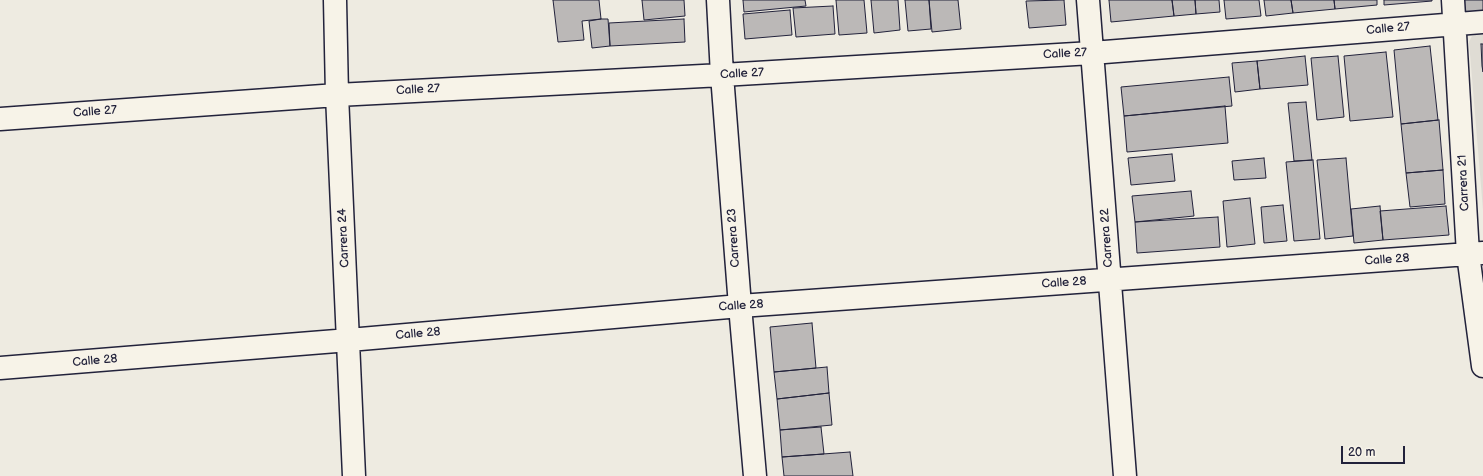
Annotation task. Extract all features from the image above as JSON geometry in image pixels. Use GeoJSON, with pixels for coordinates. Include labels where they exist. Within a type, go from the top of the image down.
{"type":"FeatureCollection","features":[{"type":"Feature","properties":{"kind":"street","name":"Carrera 24"},"geometry":{"type":"LineString","coordinates":[[335,0],[337,94],[354,476]]}},
{"type":"Feature","properties":{"kind":"street","name":"Carrera 23"},"geometry":{"type":"LineString","coordinates":[[718,0],[722,75],[755,476]]}},
{"type":"Feature","properties":{"kind":"street","name":"Carrera 22"},"geometry":{"type":"LineString","coordinates":[[1088,0],[1125,476]]}},
{"type":"Feature","properties":{"kind":"street","name":"Carrera 21"},"geometry":{"type":"LineString","coordinates":[[1453,0],[1476,253],[1483,366]]}},
{"type":"Feature","properties":{"kind":"street","name":"Calle 27"},"geometry":{"type":"LineString","coordinates":[[0,119],[337,94],[722,75],[1092,53],[1483,22]]}},
{"type":"Feature","properties":{"kind":"street","name":"Calle 28"},"geometry":{"type":"LineString","coordinates":[[0,368],[349,340],[740,306],[1476,253]]}},
{"type":"Feature","properties":{"kind":"shaded area"},"geometry":{"type":"Polygon","coordinates":[[[1483,34],[1483,210],[1469,42],[1472,36],[1483,34]]]}},
{"type":"Feature","properties":{"kind":"building"},"geometry":{"type":"Polygon","coordinates":[[[553,0],[599,0],[601,19],[582,21],[584,40],[558,42],[553,0]]]}},
{"type":"Feature","properties":{"kind":"building"},"geometry":{"type":"Polygon","coordinates":[[[642,0],[684,0],[685,16],[644,20],[642,0]]]}},
{"type":"Feature","properties":{"kind":"building"},"geometry":{"type":"Polygon","coordinates":[[[743,0],[805,0],[806,6],[744,12],[743,0]]]}},
{"type":"Feature","properties":{"kind":"building"},"geometry":{"type":"Polygon","coordinates":[[[836,0],[864,0],[867,33],[839,35],[836,0]]]}},
{"type":"Feature","properties":{"kind":"building"},"geometry":{"type":"Polygon","coordinates":[[[871,0],[898,0],[900,30],[874,33],[871,0]]]}},
{"type":"Feature","properties":{"kind":"building"},"geometry":{"type":"Polygon","coordinates":[[[905,0],[929,0],[931,29],[908,31],[905,0]]]}},
{"type":"Feature","properties":{"kind":"building"},"geometry":{"type":"Polygon","coordinates":[[[929,0],[958,0],[961,29],[932,32],[929,0]]]}},
{"type":"Feature","properties":{"kind":"building"},"geometry":{"type":"Polygon","coordinates":[[[1064,0],[1066,25],[1029,28],[1026,1],[1064,0]]]}},
{"type":"Feature","properties":{"kind":"building"},"geometry":{"type":"Polygon","coordinates":[[[1109,0],[1172,0],[1174,16],[1111,22],[1109,0]]]}},
{"type":"Feature","properties":{"kind":"building"},"geometry":{"type":"Polygon","coordinates":[[[1172,0],[1195,0],[1196,14],[1174,16],[1172,0]]]}},
{"type":"Feature","properties":{"kind":"building"},"geometry":{"type":"Polygon","coordinates":[[[1195,0],[1219,0],[1220,12],[1196,14],[1195,0]]]}},
{"type":"Feature","properties":{"kind":"building"},"geometry":{"type":"Polygon","coordinates":[[[1224,0],[1259,0],[1261,16],[1226,19],[1224,0]]]}},
{"type":"Feature","properties":{"kind":"building"},"geometry":{"type":"Polygon","coordinates":[[[1264,0],[1291,0],[1293,13],[1266,16],[1264,0]]]}},
{"type":"Feature","properties":{"kind":"building"},"geometry":{"type":"Polygon","coordinates":[[[1291,0],[1334,0],[1335,9],[1293,13],[1291,0]]]}},
{"type":"Feature","properties":{"kind":"building"},"geometry":{"type":"Polygon","coordinates":[[[1334,0],[1377,0],[1377,5],[1335,9],[1334,0]]]}},
{"type":"Feature","properties":{"kind":"building"},"geometry":{"type":"Polygon","coordinates":[[[1384,0],[1432,0],[1432,1],[1384,5],[1384,0]]]}},
{"type":"Feature","properties":{"kind":"building"},"geometry":{"type":"Polygon","coordinates":[[[1464,0],[1483,0],[1483,11],[1465,13],[1464,0]]]}},
{"type":"Feature","properties":{"kind":"building"},"geometry":{"type":"Polygon","coordinates":[[[833,6],[835,34],[796,37],[793,8],[833,6]]]}},
{"type":"Feature","properties":{"kind":"building"},"geometry":{"type":"Polygon","coordinates":[[[790,10],[792,35],[745,39],[743,14],[790,10]]]}},
{"type":"Feature","properties":{"kind":"building"},"geometry":{"type":"Polygon","coordinates":[[[608,19],[610,46],[592,48],[589,21],[608,19]]]}},
{"type":"Feature","properties":{"kind":"building"},"geometry":{"type":"Polygon","coordinates":[[[684,19],[685,42],[610,46],[609,23],[684,19]]]}},
{"type":"Feature","properties":{"kind":"building"},"geometry":{"type":"Polygon","coordinates":[[[1481,44],[1483,44],[1483,72],[1482,66],[1481,44]]]}},
{"type":"Feature","properties":{"kind":"building"},"geometry":{"type":"Polygon","coordinates":[[[1430,46],[1438,120],[1401,124],[1394,50],[1430,46]]]}},
{"type":"Feature","properties":{"kind":"building"},"geometry":{"type":"Polygon","coordinates":[[[1386,52],[1393,117],[1350,121],[1344,56],[1386,52]]]}},
{"type":"Feature","properties":{"kind":"building"},"geometry":{"type":"Polygon","coordinates":[[[1305,56],[1308,85],[1260,89],[1257,61],[1305,56]]]}},
{"type":"Feature","properties":{"kind":"building"},"geometry":{"type":"Polygon","coordinates":[[[1338,56],[1344,117],[1317,120],[1311,58],[1338,56]]]}},
{"type":"Feature","properties":{"kind":"building"},"geometry":{"type":"Polygon","coordinates":[[[1257,61],[1260,89],[1235,92],[1232,63],[1257,61]]]}},
{"type":"Feature","properties":{"kind":"building"},"geometry":{"type":"Polygon","coordinates":[[[1229,77],[1232,106],[1124,116],[1121,87],[1229,77]]]}},
{"type":"Feature","properties":{"kind":"building"},"geometry":{"type":"Polygon","coordinates":[[[1306,102],[1312,160],[1294,161],[1288,103],[1306,102]]]}},
{"type":"Feature","properties":{"kind":"building"},"geometry":{"type":"Polygon","coordinates":[[[1225,106],[1228,143],[1127,152],[1124,116],[1225,106]]]}},
{"type":"Feature","properties":{"kind":"building"},"geometry":{"type":"Polygon","coordinates":[[[1439,120],[1443,170],[1406,173],[1401,124],[1439,120]]]}},
{"type":"Feature","properties":{"kind":"building"},"geometry":{"type":"Polygon","coordinates":[[[1172,154],[1175,181],[1131,185],[1128,158],[1172,154]]]}},
{"type":"Feature","properties":{"kind":"building"},"geometry":{"type":"Polygon","coordinates":[[[1264,158],[1266,178],[1234,180],[1232,161],[1264,158]]]}},
{"type":"Feature","properties":{"kind":"building"},"geometry":{"type":"Polygon","coordinates":[[[1346,158],[1353,236],[1325,239],[1317,160],[1346,158]]]}},
{"type":"Feature","properties":{"kind":"building"},"geometry":{"type":"Polygon","coordinates":[[[1313,160],[1320,239],[1294,241],[1286,162],[1313,160]]]}},
{"type":"Feature","properties":{"kind":"building"},"geometry":{"type":"Polygon","coordinates":[[[1443,170],[1445,204],[1410,207],[1406,173],[1443,170]]]}},
{"type":"Feature","properties":{"kind":"building"},"geometry":{"type":"Polygon","coordinates":[[[1191,191],[1194,216],[1135,222],[1132,196],[1191,191]]]}},
{"type":"Feature","properties":{"kind":"building"},"geometry":{"type":"Polygon","coordinates":[[[1250,198],[1255,244],[1227,247],[1223,201],[1250,198]]]}},
{"type":"Feature","properties":{"kind":"building"},"geometry":{"type":"Polygon","coordinates":[[[1283,205],[1287,241],[1264,243],[1261,207],[1283,205]]]}},
{"type":"Feature","properties":{"kind":"building"},"geometry":{"type":"Polygon","coordinates":[[[1380,206],[1383,240],[1354,243],[1351,209],[1380,206]]]}},
{"type":"Feature","properties":{"kind":"building"},"geometry":{"type":"Polygon","coordinates":[[[1446,206],[1449,235],[1383,240],[1380,211],[1446,206]]]}},
{"type":"Feature","properties":{"kind":"building"},"geometry":{"type":"Polygon","coordinates":[[[1218,217],[1220,247],[1137,253],[1135,222],[1218,217]]]}},
{"type":"Feature","properties":{"kind":"building"},"geometry":{"type":"Polygon","coordinates":[[[812,323],[816,368],[774,372],[770,327],[812,323]]]}},
{"type":"Feature","properties":{"kind":"building"},"geometry":{"type":"Polygon","coordinates":[[[827,367],[829,393],[777,399],[774,372],[827,367]]]}},
{"type":"Feature","properties":{"kind":"building"},"geometry":{"type":"Polygon","coordinates":[[[829,393],[832,425],[780,430],[777,399],[829,393]]]}},
{"type":"Feature","properties":{"kind":"building"},"geometry":{"type":"Polygon","coordinates":[[[821,427],[824,454],[782,457],[780,430],[821,427]]]}},
{"type":"Feature","properties":{"kind":"building"},"geometry":{"type":"Polygon","coordinates":[[[850,452],[853,476],[784,476],[782,457],[850,452]]]}}]}
